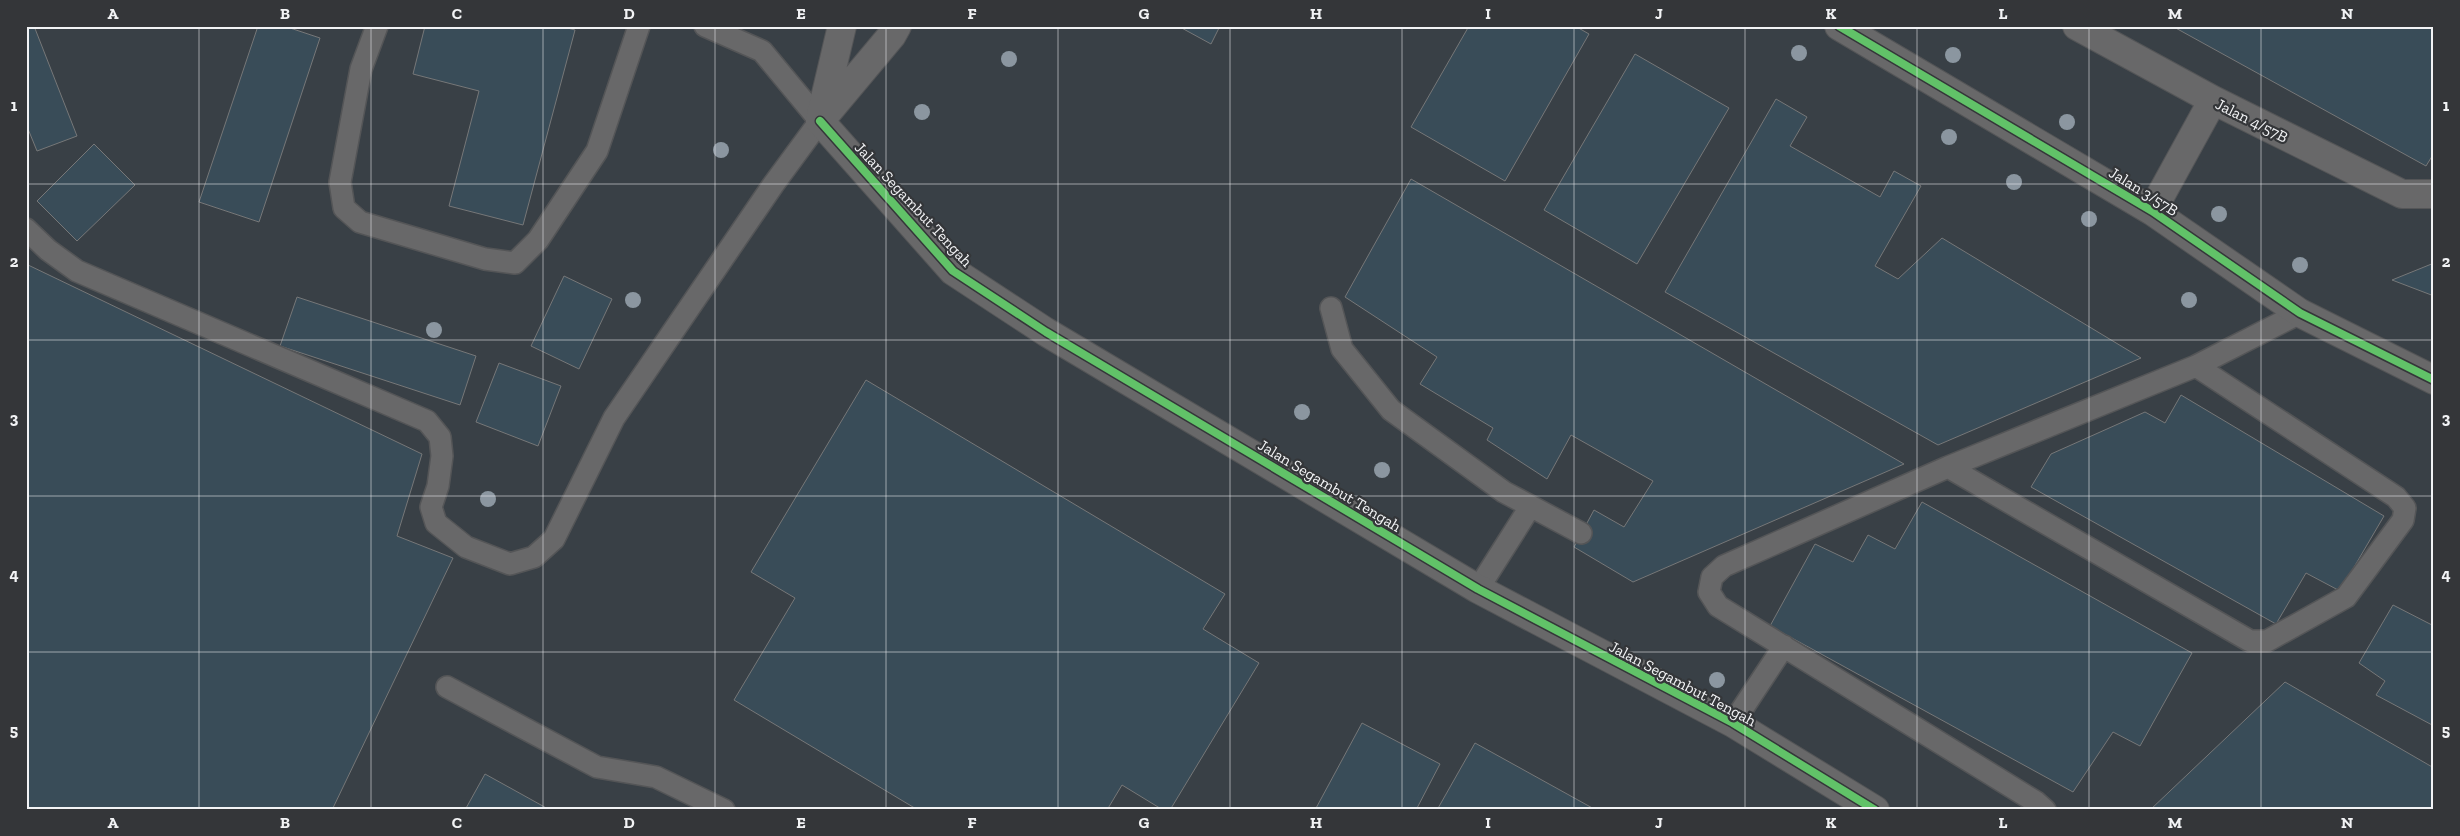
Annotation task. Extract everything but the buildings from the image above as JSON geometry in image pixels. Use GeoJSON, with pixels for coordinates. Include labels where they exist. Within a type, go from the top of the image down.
{"type":"FeatureCollection","features":[{"type":"Feature","properties":{"kind":"street"},"geometry":{"type":"LineString","coordinates":[[820,122],[842,26]]}},
{"type":"Feature","properties":{"kind":"street"},"geometry":{"type":"LineString","coordinates":[[820,122],[892,35],[897,26]]}},
{"type":"Feature","properties":{"kind":"street","name":"Jalan 3/57B"},"geometry":{"type":"LineString","coordinates":[[1839,26],[2152,211],[2300,313],[2434,380]]}},
{"type":"Feature","properties":{"kind":"street","name":"Jalan 4/57B"},"geometry":{"type":"LineString","coordinates":[[2077,26],[2213,100],[2402,194],[2434,194]]}},
{"type":"Feature","properties":{"kind":"street"},"geometry":{"type":"LineString","coordinates":[[2152,211],[2213,100]]}},
{"type":"Feature","properties":{"kind":"street","name":"Jalan Segambut Tengah"},"geometry":{"type":"LineString","coordinates":[[820,122],[953,271],[1054,337],[1478,589],[1733,723],[1875,810]]}},
{"type":"Feature","properties":{"kind":"lane"},"geometry":{"type":"LineString","coordinates":[[377,26],[361,69],[340,182],[344,208],[360,222],[485,259],[515,263],[538,240],[596,151],[639,26]]}},
{"type":"Feature","properties":{"kind":"lane"},"geometry":{"type":"LineString","coordinates":[[26,229],[48,250],[77,271],[427,421],[440,437],[442,456],[438,486],[431,507],[436,523],[466,547],[510,564],[534,556],[554,539],[614,418],[773,185],[820,122],[762,51],[705,26]]}},
{"type":"Feature","properties":{"kind":"lane"},"geometry":{"type":"LineString","coordinates":[[1331,308],[1342,349],[1391,410],[1504,492],[1581,534]]}},
{"type":"Feature","properties":{"kind":"lane"},"geometry":{"type":"LineString","coordinates":[[2045,810],[2036,802],[1718,606],[1709,592],[1712,577],[1724,566],[1948,467],[2196,366],[2300,313]]}},
{"type":"Feature","properties":{"kind":"lane"},"geometry":{"type":"LineString","coordinates":[[1948,467],[2250,641],[2267,641],[2346,597],[2403,520],[2405,508],[2396,497],[2196,366]]}},
{"type":"Feature","properties":{"kind":"lane"},"geometry":{"type":"LineString","coordinates":[[1478,589],[1530,507]]}},
{"type":"Feature","properties":{"kind":"lane"},"geometry":{"type":"LineString","coordinates":[[1733,723],[1784,646]]}},
{"type":"Feature","properties":{"kind":"lane"},"geometry":{"type":"LineString","coordinates":[[447,687],[597,767],[656,777],[724,810]]}},
{"type":"Feature","properties":{"kind":"shaded area"},"geometry":{"type":"Polygon","coordinates":[[[26,26],[2434,26],[2434,810],[26,810],[26,26]]]}},
{"type":"Feature","properties":{"kind":"cycle path"},"geometry":{"type":"LineString","coordinates":[[1839,26],[2152,211],[2300,313],[2434,380]]}},
{"type":"Feature","properties":{"kind":"cycle path"},"geometry":{"type":"LineString","coordinates":[[820,121],[953,271],[1046,332],[1478,589],[1733,723],[1875,810]]}}]}
